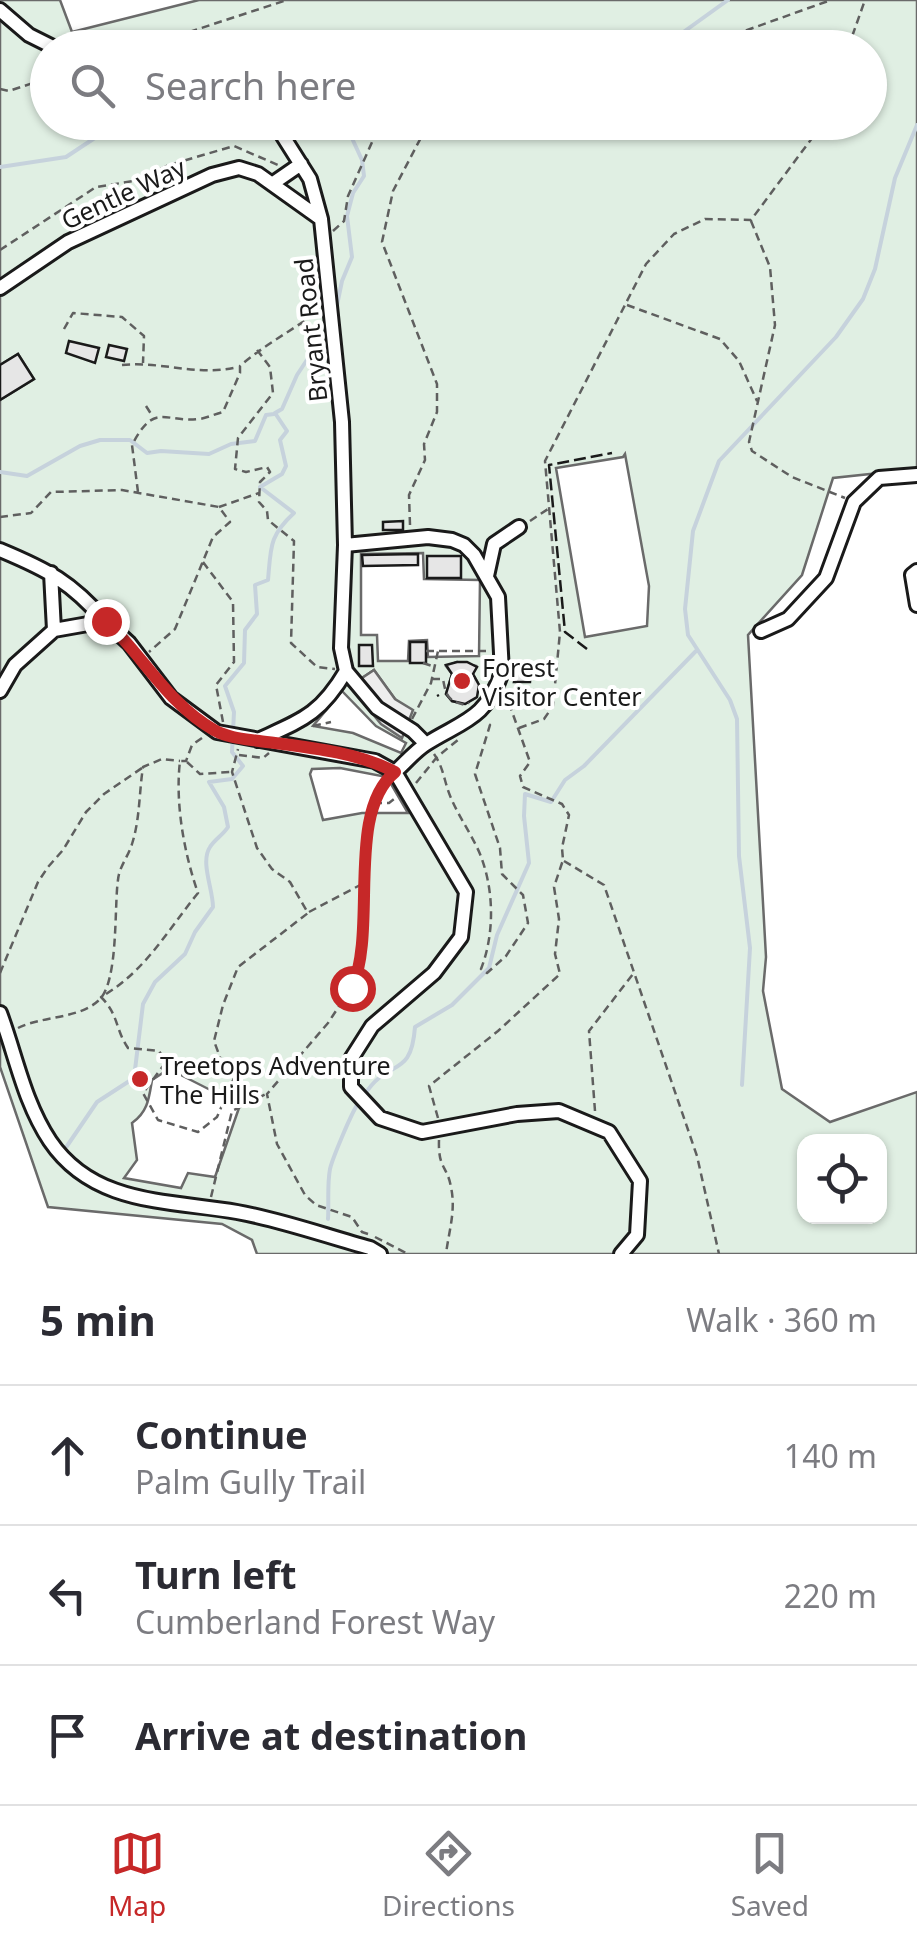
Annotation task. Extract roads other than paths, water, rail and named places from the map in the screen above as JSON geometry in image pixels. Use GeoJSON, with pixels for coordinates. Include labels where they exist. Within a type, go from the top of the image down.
{"type":"FeatureCollection","features":[{"type":"Feature","properties":{"kind":"street"},"geometry":{"type":"LineString","coordinates":[[0,10],[30,36]]}},
{"type":"Feature","properties":{"kind":"street","name":"Bryant Road"},"geometry":{"type":"LineString","coordinates":[[284,140],[297,168],[310,179],[321,220],[342,422],[345,545],[340,648],[346,671]]}},
{"type":"Feature","properties":{"kind":"street","name":"Gentle Way"},"geometry":{"type":"LineString","coordinates":[[0,288],[68,242],[212,175],[239,168],[258,174],[321,220]]}},
{"type":"Feature","properties":{"kind":"street"},"geometry":{"type":"LineString","coordinates":[[272,184],[297,168]]}},
{"type":"Feature","properties":{"kind":"street"},"geometry":{"type":"LineString","coordinates":[[761,630],[788,619],[826,578],[854,502],[879,478],[917,475]]}},
{"type":"Feature","properties":{"kind":"street"},"geometry":{"type":"LineString","coordinates":[[487,576],[494,544],[519,527]]}},
{"type":"Feature","properties":{"kind":"street"},"geometry":{"type":"LineString","coordinates":[[345,545],[411,538],[452,540],[464,545],[498,597],[502,672],[498,684],[478,714],[426,744],[395,772]]}},
{"type":"Feature","properties":{"kind":"street"},"geometry":{"type":"LineString","coordinates":[[0,550],[80,591],[129,643],[171,698],[231,741],[258,740],[375,761],[395,772],[466,892],[461,937],[434,974],[372,1026],[351,1059],[352,1088],[380,1118],[422,1132],[516,1114],[559,1111],[609,1132],[640,1181],[637,1235],[621,1254]]}},
{"type":"Feature","properties":{"kind":"street"},"geometry":{"type":"LineString","coordinates":[[917,571],[912,575],[917,605]]}},
{"type":"Feature","properties":{"kind":"street"},"geometry":{"type":"LineString","coordinates":[[50,573],[54,630]]}},
{"type":"Feature","properties":{"kind":"street"},"geometry":{"type":"LineString","coordinates":[[0,691],[15,665],[54,630],[106,621]]}},
{"type":"Feature","properties":{"kind":"street"},"geometry":{"type":"LineString","coordinates":[[258,740],[314,714],[346,671],[377,708],[426,744]]}},
{"type":"Feature","properties":{"kind":"street"},"geometry":{"type":"LineString","coordinates":[[0,1013],[31,1108],[52,1144],[73,1167],[144,1201],[239,1212],[380,1254]]}},
{"type":"Feature","properties":{"kind":"waterway"},"geometry":{"type":"LineString","coordinates":[[686,30],[728,0]]}},
{"type":"Feature","properties":{"kind":"waterway"},"geometry":{"type":"LineString","coordinates":[[742,1085],[750,948],[739,856],[737,719],[730,700],[688,635],[685,609],[693,531],[719,461],[836,337],[863,299],[875,269],[895,178],[917,125]]}},
{"type":"Feature","properties":{"kind":"waterway"},"geometry":{"type":"LineString","coordinates":[[0,167],[66,157],[92,140]]}},
{"type":"Feature","properties":{"kind":"waterway"},"geometry":{"type":"LineString","coordinates":[[336,310],[352,257],[347,216],[353,193],[364,176],[353,140]]}},
{"type":"Feature","properties":{"kind":"waterway"},"geometry":{"type":"LineString","coordinates":[[67,1146],[97,1102],[134,1078],[143,1004],[155,982],[185,954],[213,907],[207,853],[228,827],[224,807],[209,782],[232,779],[243,766],[232,752],[234,712],[225,686],[244,663],[245,630],[257,614],[255,585],[268,580],[273,543],[294,513],[260,487],[282,474],[286,466],[280,440],[287,431],[275,413],[282,409],[297,375],[328,328]]}},
{"type":"Feature","properties":{"kind":"waterway"},"geometry":{"type":"LineString","coordinates":[[0,472],[27,476],[80,446],[100,440],[130,440],[147,453],[209,454],[231,444],[255,441],[266,415],[274,414]]}},
{"type":"Feature","properties":{"kind":"waterway"},"geometry":{"type":"LineString","coordinates":[[365,1094],[382,1075],[404,1062],[413,1044],[415,1027],[452,1005],[489,968],[497,935],[529,863],[525,794],[551,802],[565,780],[584,766],[696,651]]}},
{"type":"Feature","properties":{"kind":"waterway"},"geometry":{"type":"LineString","coordinates":[[328,1219],[330,1169],[360,1101]]}},
{"type":"Feature","properties":{"kind":"place","name":"Forest Visitor Center"},"geometry":{"type":"Point","coordinates":[462,681]}},
{"type":"Feature","properties":{"kind":"place","name":"Treetops Adventure The Hills"},"geometry":{"type":"Point","coordinates":[140,1079]}}]}
